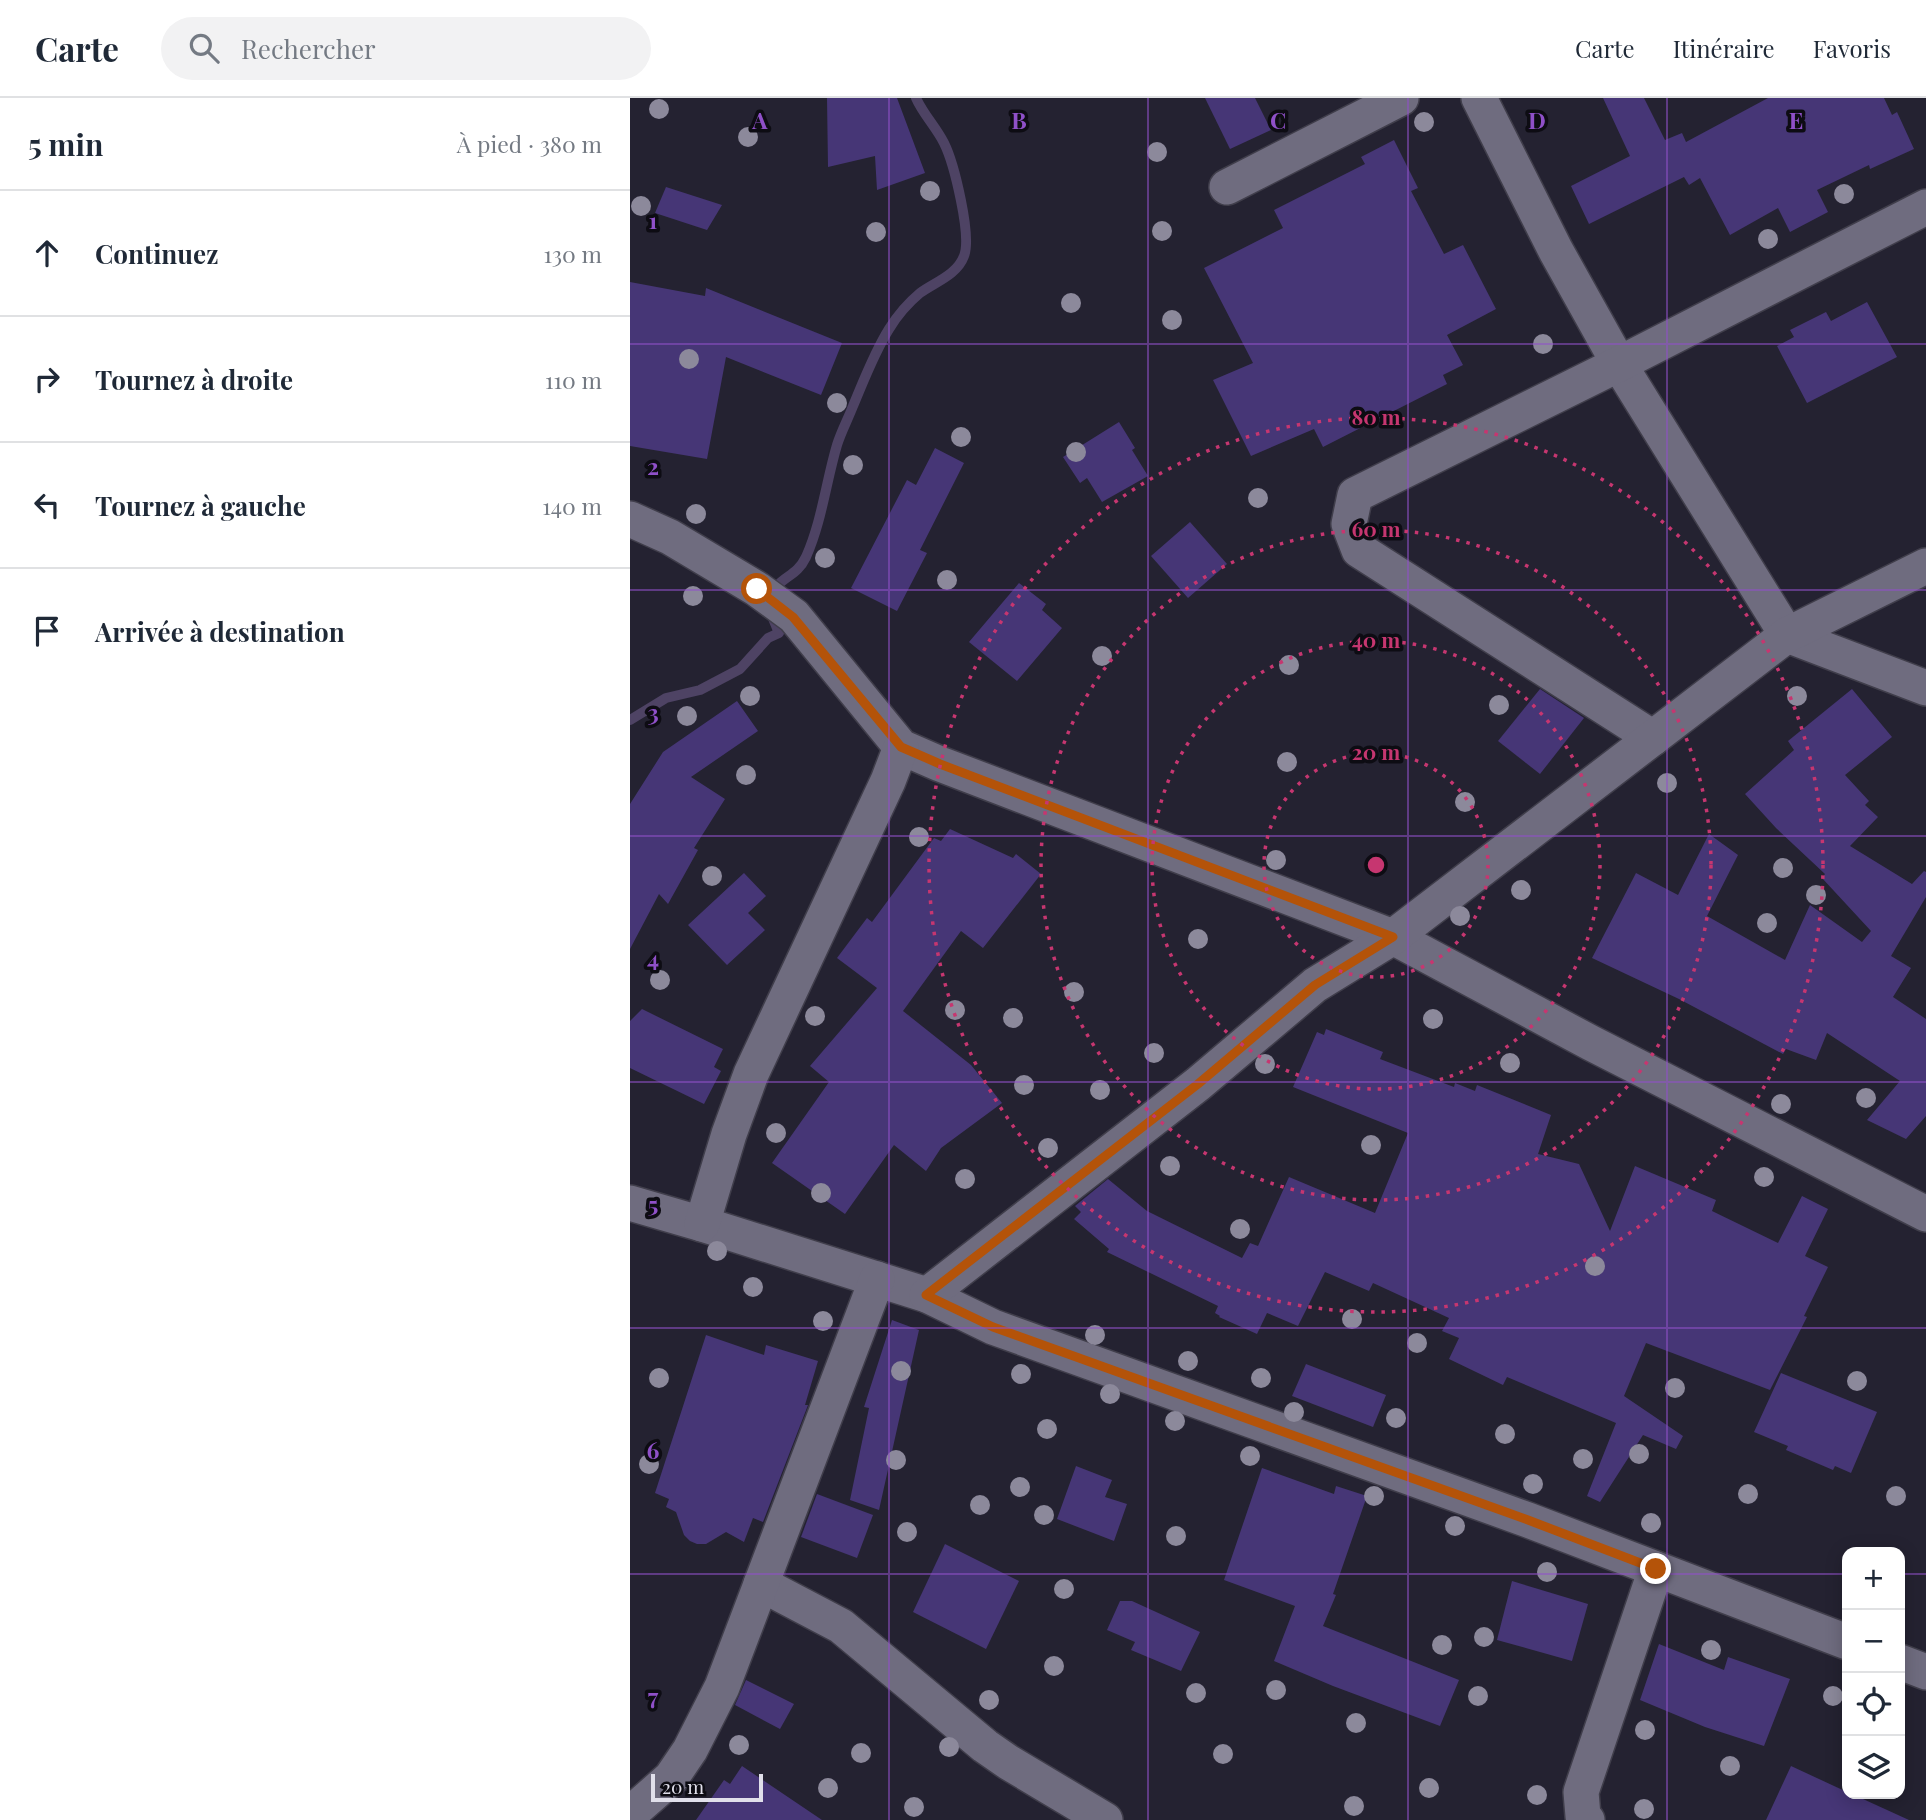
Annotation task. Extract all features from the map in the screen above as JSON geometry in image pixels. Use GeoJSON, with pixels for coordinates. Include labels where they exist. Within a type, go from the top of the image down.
{"type":"FeatureCollection","features":[{"type":"Feature","properties":{"kind":"street"},"geometry":{"type":"LineString","coordinates":[[1227,187],[1401,98]]}},
{"type":"Feature","properties":{"kind":"street"},"geometry":{"type":"LineString","coordinates":[[1479,98],[1556,251],[1619,364],[1787,635],[1926,688]]}},
{"type":"Feature","properties":{"kind":"street"},"geometry":{"type":"LineString","coordinates":[[1653,738],[1359,550],[1349,524],[1354,495],[1619,364],[1926,207]]}},
{"type":"Feature","properties":{"kind":"street"},"geometry":{"type":"LineString","coordinates":[[630,519],[670,537],[757,589],[793,617],[901,747],[1393,937],[1591,1043],[1926,1214]]}},
{"type":"Feature","properties":{"kind":"street"},"geometry":{"type":"LineString","coordinates":[[926,1295],[1198,1084],[1315,985],[1393,937],[1787,635],[1926,566]]}},
{"type":"Feature","properties":{"kind":"street"},"geometry":{"type":"LineString","coordinates":[[702,1224],[729,1134],[751,1074],[901,747]]}},
{"type":"Feature","properties":{"kind":"street"},"geometry":{"type":"LineString","coordinates":[[630,1203],[926,1295],[993,1327],[1528,1520],[1842,1640]]}},
{"type":"Feature","properties":{"kind":"street"},"geometry":{"type":"LineString","coordinates":[[630,1814],[671,1778],[690,1750],[722,1687],[877,1279]]}},
{"type":"Feature","properties":{"kind":"street"},"geometry":{"type":"LineString","coordinates":[[1587,1820],[1583,1816],[1581,1792],[1656,1569]]}},
{"type":"Feature","properties":{"kind":"street"},"geometry":{"type":"LineString","coordinates":[[761,1584],[841,1626],[985,1746],[1105,1820]]}},
{"type":"Feature","properties":{"kind":"street"},"geometry":{"type":"LineString","coordinates":[[1905,1664],[1926,1672]]}},
{"type":"Feature","properties":{"kind":"building"},"geometry":{"type":"Polygon","coordinates":[[[827,98],[897,98],[925,173],[877,190],[875,156],[828,167],[827,98]]]}},
{"type":"Feature","properties":{"kind":"building"},"geometry":{"type":"Polygon","coordinates":[[[1205,98],[1255,98],[1271,130],[1230,149],[1205,98]]]}},
{"type":"Feature","properties":{"kind":"building"},"geometry":{"type":"Polygon","coordinates":[[[1603,98],[1644,98],[1665,140],[1682,133],[1686,142],[1768,98],[1884,98],[1892,115],[1897,112],[1914,149],[1870,169],[1869,165],[1817,190],[1828,212],[1790,232],[1778,208],[1730,235],[1700,178],[1689,185],[1684,177],[1589,224],[1571,186],[1630,156],[1603,98]]]}},
{"type":"Feature","properties":{"kind":"building"},"geometry":{"type":"Polygon","coordinates":[[[1394,140],[1418,188],[1411,191],[1444,254],[1463,245],[1496,309],[1447,335],[1463,365],[1443,375],[1447,384],[1323,447],[1314,429],[1251,456],[1213,380],[1253,363],[1204,268],[1283,228],[1274,210],[1365,164],[1361,157],[1394,140]]]}},
{"type":"Feature","properties":{"kind":"building"},"geometry":{"type":"Polygon","coordinates":[[[666,187],[722,205],[707,230],[655,213],[666,187]]]}},
{"type":"Feature","properties":{"kind":"building"},"geometry":{"type":"Polygon","coordinates":[[[630,282],[705,296],[706,288],[842,343],[821,395],[726,357],[707,459],[630,446],[630,282]]]}},
{"type":"Feature","properties":{"kind":"building"},"geometry":{"type":"Polygon","coordinates":[[[1867,302],[1897,357],[1807,403],[1777,346],[1794,337],[1790,330],[1826,312],[1831,321],[1867,302]]]}},
{"type":"Feature","properties":{"kind":"building"},"geometry":{"type":"Polygon","coordinates":[[[1119,422],[1148,476],[1102,502],[1087,478],[1080,483],[1063,457],[1119,422]]]}},
{"type":"Feature","properties":{"kind":"building"},"geometry":{"type":"Polygon","coordinates":[[[935,448],[964,463],[920,550],[927,553],[897,611],[851,588],[907,480],[916,485],[935,448]]]}},
{"type":"Feature","properties":{"kind":"building"},"geometry":{"type":"Polygon","coordinates":[[[1190,522],[1227,564],[1188,598],[1151,556],[1190,522]]]}},
{"type":"Feature","properties":{"kind":"building"},"geometry":{"type":"Polygon","coordinates":[[[1019,583],[1046,604],[1042,610],[1062,628],[1017,681],[969,642],[1019,583]]]}},
{"type":"Feature","properties":{"kind":"building"},"geometry":{"type":"Polygon","coordinates":[[[1540,689],[1584,718],[1540,774],[1498,741],[1540,689]]]}},
{"type":"Feature","properties":{"kind":"building"},"geometry":{"type":"Polygon","coordinates":[[[1852,689],[1892,737],[1845,775],[1869,801],[1865,805],[1878,817],[1850,846],[1912,884],[1926,872],[1926,897],[1891,956],[1911,968],[1893,997],[1926,1019],[1926,1116],[1906,1139],[1867,1120],[1900,1081],[1827,1033],[1816,1060],[1786,1049],[1783,1054],[1679,999],[1592,958],[1636,873],[1678,895],[1709,834],[1738,855],[1707,916],[1785,960],[1810,905],[1862,942],[1871,931],[1822,878],[1825,874],[1776,828],[1745,794],[1794,750],[1788,741],[1852,689]]]}},
{"type":"Feature","properties":{"kind":"building"},"geometry":{"type":"Polygon","coordinates":[[[737,701],[758,731],[691,777],[725,799],[694,848],[698,850],[668,904],[659,894],[630,949],[630,804],[663,752],[737,701]]]}},
{"type":"Feature","properties":{"kind":"building"},"geometry":{"type":"Polygon","coordinates":[[[950,829],[1013,858],[1016,854],[1041,874],[983,948],[961,931],[903,1011],[971,1065],[1002,1103],[941,1148],[926,1171],[894,1145],[845,1214],[772,1163],[829,1082],[810,1066],[877,988],[837,958],[867,918],[872,922],[934,838],[941,841],[950,829]]]}},
{"type":"Feature","properties":{"kind":"building"},"geometry":{"type":"Polygon","coordinates":[[[744,873],[766,896],[748,913],[765,930],[727,965],[688,925],[744,873]]]}},
{"type":"Feature","properties":{"kind":"building"},"geometry":{"type":"Polygon","coordinates":[[[642,1009],[723,1049],[714,1067],[721,1071],[704,1104],[630,1068],[630,1021],[642,1009]]]}},
{"type":"Feature","properties":{"kind":"building"},"geometry":{"type":"Polygon","coordinates":[[[1326,1029],[1383,1052],[1380,1059],[1454,1087],[1455,1083],[1475,1091],[1477,1085],[1551,1115],[1538,1154],[1579,1164],[1610,1231],[1635,1166],[1716,1200],[1712,1211],[1778,1243],[1802,1196],[1828,1209],[1805,1256],[1828,1267],[1804,1316],[1807,1317],[1770,1390],[1646,1343],[1624,1396],[1683,1436],[1676,1449],[1643,1435],[1600,1502],[1587,1496],[1616,1423],[1507,1377],[1503,1385],[1449,1359],[1459,1338],[1442,1331],[1449,1318],[1373,1283],[1369,1291],[1325,1272],[1298,1326],[1267,1313],[1257,1334],[1219,1317],[1215,1313],[1218,1306],[1107,1252],[1109,1249],[1074,1219],[1081,1212],[1075,1206],[1108,1179],[1147,1211],[1242,1258],[1250,1243],[1258,1246],[1289,1177],[1375,1213],[1408,1133],[1293,1087],[1317,1032],[1324,1035],[1326,1029]]]}},
{"type":"Feature","properties":{"kind":"building"},"geometry":{"type":"Polygon","coordinates":[[[892,1320],[919,1330],[879,1510],[850,1500],[869,1408],[864,1407],[892,1320]]]}},
{"type":"Feature","properties":{"kind":"building"},"geometry":{"type":"Polygon","coordinates":[[[706,1335],[764,1355],[766,1345],[818,1361],[805,1405],[808,1405],[763,1522],[753,1518],[744,1542],[726,1532],[706,1544],[690,1541],[684,1535],[676,1512],[666,1507],[669,1499],[655,1493],[706,1335]]]}},
{"type":"Feature","properties":{"kind":"building"},"geometry":{"type":"Polygon","coordinates":[[[1306,1364],[1386,1395],[1373,1427],[1292,1396],[1306,1364]]]}},
{"type":"Feature","properties":{"kind":"building"},"geometry":{"type":"Polygon","coordinates":[[[1781,1373],[1877,1412],[1851,1473],[1835,1466],[1833,1470],[1786,1450],[1788,1446],[1754,1432],[1781,1373]]]}},
{"type":"Feature","properties":{"kind":"building"},"geometry":{"type":"Polygon","coordinates":[[[1076,1466],[1112,1480],[1105,1497],[1127,1504],[1114,1541],[1057,1519],[1076,1466]]]}},
{"type":"Feature","properties":{"kind":"building"},"geometry":{"type":"Polygon","coordinates":[[[1262,1468],[1334,1494],[1336,1486],[1367,1496],[1333,1594],[1336,1595],[1323,1626],[1459,1680],[1440,1726],[1274,1661],[1295,1606],[1224,1580],[1262,1468]]]}},
{"type":"Feature","properties":{"kind":"building"},"geometry":{"type":"Polygon","coordinates":[[[817,1494],[873,1515],[857,1558],[801,1537],[817,1494]]]}},
{"type":"Feature","properties":{"kind":"building"},"geometry":{"type":"Polygon","coordinates":[[[945,1544],[1019,1581],[986,1649],[913,1612],[945,1544]]]}},
{"type":"Feature","properties":{"kind":"building"},"geometry":{"type":"Polygon","coordinates":[[[1512,1581],[1588,1604],[1572,1661],[1497,1640],[1512,1581]]]}},
{"type":"Feature","properties":{"kind":"building"},"geometry":{"type":"Polygon","coordinates":[[[1120,1601],[1132,1601],[1200,1632],[1181,1671],[1131,1650],[1135,1642],[1107,1630],[1120,1601]]]}},
{"type":"Feature","properties":{"kind":"building"},"geometry":{"type":"Polygon","coordinates":[[[1659,1644],[1724,1670],[1728,1657],[1790,1679],[1764,1746],[1705,1727],[1640,1700],[1659,1644]]]}},
{"type":"Feature","properties":{"kind":"building"},"geometry":{"type":"Polygon","coordinates":[[[746,1680],[794,1704],[780,1729],[735,1705],[746,1680]]]}},
{"type":"Feature","properties":{"kind":"building"},"geometry":{"type":"Polygon","coordinates":[[[742,1766],[822,1820],[696,1820],[724,1780],[730,1784],[742,1766]]]}},
{"type":"Feature","properties":{"kind":"building"},"geometry":{"type":"Polygon","coordinates":[[[1791,1766],[1842,1790],[1842,1799],[1863,1799],[1909,1820],[1766,1820],[1791,1766]]]}},
{"type":"Feature","properties":{"kind":"waterway"},"geometry":{"type":"LineString","coordinates":[[771,595],[779,584],[798,569],[806,557],[816,530],[839,440],[884,338],[911,301],[951,273],[964,256],[964,217],[952,166],[944,143],[916,98]]}},
{"type":"Feature","properties":{"kind":"waterway"},"geometry":{"type":"LineString","coordinates":[[630,720],[666,698],[700,690],[740,669],[768,638],[779,633],[770,611]]}},
{"type":"Feature","properties":{"kind":"route"},"geometry":{"type":"LineString","coordinates":[[757,589],[793,617],[901,747],[1393,937],[1315,985],[1198,1084],[926,1295],[993,1327],[1528,1520],[1656,1569]]}}]}
